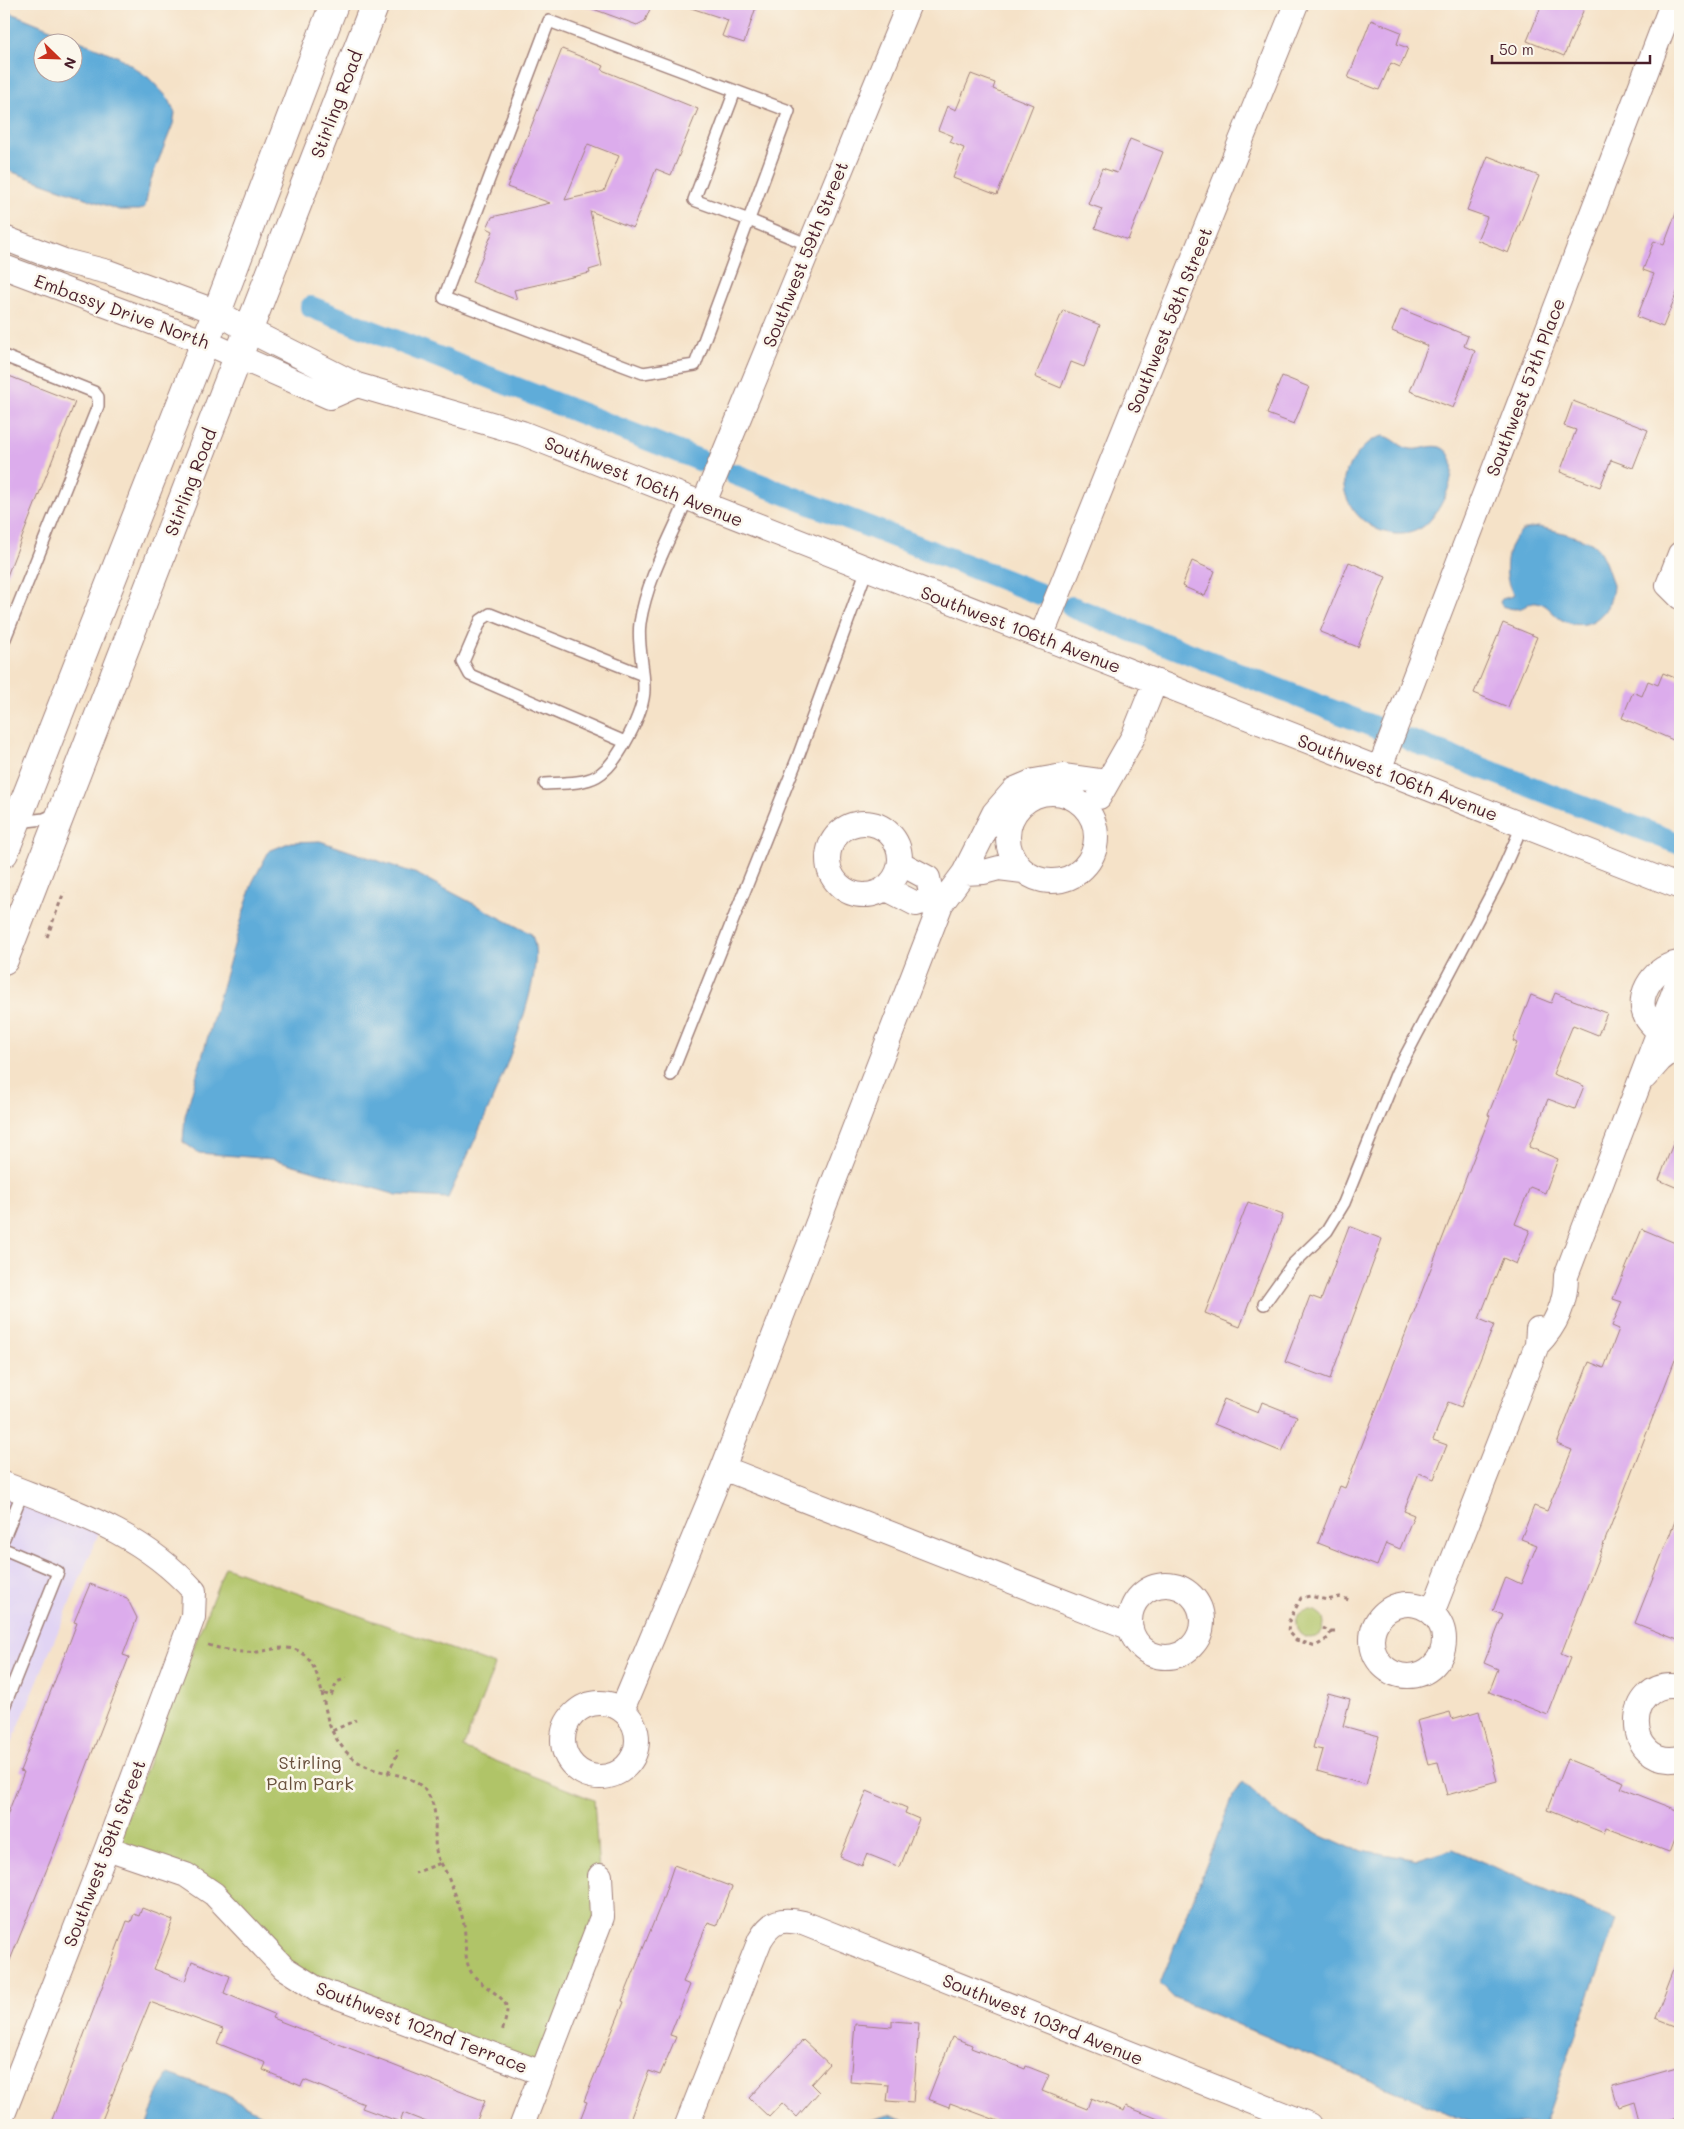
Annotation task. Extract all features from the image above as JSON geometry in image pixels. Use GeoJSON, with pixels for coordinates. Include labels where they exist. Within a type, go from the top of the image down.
{"type":"FeatureCollection","features":[{"type":"Feature","properties":{"kind":"main road","name":"Stirling Road"},"geometry":{"type":"LineString","coordinates":[[4,853],[10,820],[217,312],[334,4]]}},
{"type":"Feature","properties":{"kind":"main road","name":"Stirling Road"},"geometry":{"type":"LineString","coordinates":[[4,960],[375,4]]}},
{"type":"Feature","properties":{"kind":"street","name":"Southwest 59th Street"},"geometry":{"type":"LineString","coordinates":[[695,502],[809,245],[909,4]]}},
{"type":"Feature","properties":{"kind":"street","name":"Southwest 58th Street"},"geometry":{"type":"LineString","coordinates":[[1041,637],[1296,4]]}},
{"type":"Feature","properties":{"kind":"street","name":"Southwest 57th Place"},"geometry":{"type":"LineString","coordinates":[[1379,770],[1672,4]]}},
{"type":"Feature","properties":{"kind":"street","name":"Embassy Drive North"},"geometry":{"type":"LineString","coordinates":[[4,238],[64,261],[108,272],[217,312]]}},
{"type":"Feature","properties":{"kind":"street","name":"Embassy Drive North"},"geometry":{"type":"LineString","coordinates":[[4,267],[239,356]]}},
{"type":"Feature","properties":{"kind":"street","name":"Southwest 106th Avenue"},"geometry":{"type":"LineString","coordinates":[[217,312],[248,330],[357,385],[522,433],[1680,887]]}},
{"type":"Feature","properties":{"kind":"street"},"geometry":{"type":"LineString","coordinates":[[239,356],[330,397],[357,385]]}},
{"type":"Feature","properties":{"kind":"street"},"geometry":{"type":"LineString","coordinates":[[1680,554],[1668,585],[1680,597]]}},
{"type":"Feature","properties":{"kind":"street"},"geometry":{"type":"LineString","coordinates":[[964,873],[984,872],[999,868],[1023,871],[1036,878],[1051,882],[1065,879],[1078,873],[1089,862],[1095,849],[1097,834],[1094,820],[1096,802],[1133,737],[1155,682]]}},
{"type":"Feature","properties":{"kind":"street"},"geometry":{"type":"LineString","coordinates":[[964,873],[994,813],[1015,789],[1034,781],[1063,776],[1106,782]]}},
{"type":"Feature","properties":{"kind":"street"},"geometry":{"type":"LineString","coordinates":[[1075,798],[1106,782]]}},
{"type":"Feature","properties":{"kind":"street"},"geometry":{"type":"LineString","coordinates":[[1023,871],[1014,860],[1008,846],[1008,831],[1012,817],[1026,800],[1032,796],[1047,792],[1061,793],[1075,798],[1086,807],[1094,820]]}},
{"type":"Feature","properties":{"kind":"street"},"geometry":{"type":"LineString","coordinates":[[866,823],[878,826],[888,832],[895,841],[900,863],[897,875],[885,888],[868,895],[856,895],[845,890],[836,882],[830,872],[828,860],[830,848],[836,837],[844,829],[855,824],[866,823]]}},
{"type":"Feature","properties":{"kind":"street"},"geometry":{"type":"LineString","coordinates":[[622,1710],[723,1468],[937,902],[964,873],[990,852],[1008,846]]}},
{"type":"Feature","properties":{"kind":"street"},"geometry":{"type":"LineString","coordinates":[[900,863],[928,878],[937,902]]}},
{"type":"Feature","properties":{"kind":"street"},"geometry":{"type":"LineString","coordinates":[[885,888],[916,904],[937,902]]}},
{"type":"Feature","properties":{"kind":"street"},"geometry":{"type":"LineString","coordinates":[[1670,1033],[1646,1016],[1644,993],[1652,978],[1662,969],[1674,963],[1680,963]]}},
{"type":"Feature","properties":{"kind":"street"},"geometry":{"type":"LineString","coordinates":[[1432,1613],[1537,1345],[1542,1312],[1552,1292],[1566,1276],[1642,1080],[1670,1033],[1680,976]]}},
{"type":"Feature","properties":{"kind":"street"},"geometry":{"type":"LineString","coordinates":[[1642,1080],[1660,1060],[1680,1044]]}},
{"type":"Feature","properties":{"kind":"street"},"geometry":{"type":"LineString","coordinates":[[723,1468],[1130,1628]]}},
{"type":"Feature","properties":{"kind":"street","name":"Southwest 59th Street"},"geometry":{"type":"LineString","coordinates":[[4,2112],[107,1848],[193,1617],[194,1591],[177,1572],[136,1541],[103,1523],[13,1488]]}},
{"type":"Feature","properties":{"kind":"street"},"geometry":{"type":"LineString","coordinates":[[1680,1687],[1661,1688],[1650,1693],[1642,1702],[1637,1713],[1636,1725],[1642,1742],[1654,1754],[1666,1758],[1680,1758]]}},
{"type":"Feature","properties":{"kind":"street","name":"Southwest 102nd Terrace"},"geometry":{"type":"LineString","coordinates":[[107,1848],[186,1875],[214,1894],[284,1968],[317,1989],[542,2073]]}},
{"type":"Feature","properties":{"kind":"street"},"geometry":{"type":"LineString","coordinates":[[522,2125],[602,1917],[600,1876]]}},
{"type":"Feature","properties":{"kind":"street","name":"Southwest 103rd Avenue"},"geometry":{"type":"LineString","coordinates":[[687,2125],[760,1940],[766,1929],[775,1922],[787,1920],[803,1923],[1310,2125]]}},
{"type":"Feature","properties":{"kind":"lane"},"geometry":{"type":"LineString","coordinates":[[549,21],[789,111],[749,220],[695,365],[643,373],[444,298],[549,21]]}},
{"type":"Feature","properties":{"kind":"lane"},"geometry":{"type":"LineString","coordinates":[[735,90],[694,200],[809,245]]}},
{"type":"Feature","properties":{"kind":"lane"},"geometry":{"type":"LineString","coordinates":[[4,356],[94,392],[98,396],[98,406],[4,641]]}},
{"type":"Feature","properties":{"kind":"lane"},"geometry":{"type":"LineString","coordinates":[[545,784],[584,780],[598,776],[608,767],[625,742],[643,704],[640,625],[645,598],[695,502]]}},
{"type":"Feature","properties":{"kind":"lane"},"geometry":{"type":"LineString","coordinates":[[671,1075],[798,757],[867,569]]}},
{"type":"Feature","properties":{"kind":"lane"},"geometry":{"type":"LineString","coordinates":[[625,742],[470,675],[463,662],[481,620],[490,614],[643,675]]}},
{"type":"Feature","properties":{"kind":"lane"},"geometry":{"type":"LineString","coordinates":[[10,820],[44,819],[62,811]]}},
{"type":"Feature","properties":{"kind":"lane"},"geometry":{"type":"LineString","coordinates":[[1264,1304],[1292,1265],[1327,1231],[1344,1203],[1397,1072],[1498,881],[1522,826]]}},
{"type":"Feature","properties":{"kind":"lane"},"geometry":{"type":"LineString","coordinates":[[4,1538],[13,1488]]}},
{"type":"Feature","properties":{"kind":"lane"},"geometry":{"type":"LineString","coordinates":[[4,1549],[58,1572],[8,1687],[4,1707]]}},
{"type":"Feature","properties":{"kind":"path"},"geometry":{"type":"LineString","coordinates":[[47,937],[64,892]]}},
{"type":"Feature","properties":{"kind":"path"},"geometry":{"type":"LineString","coordinates":[[1331,1632],[1328,1638],[1316,1646],[1296,1640],[1291,1636],[1288,1632],[1288,1626],[1298,1602],[1305,1596],[1327,1600],[1343,1597],[1349,1600]]}},
{"type":"Feature","properties":{"kind":"path"},"geometry":{"type":"LineString","coordinates":[[1323,1628],[1331,1632],[1339,1632]]}},
{"type":"Feature","properties":{"kind":"path"},"geometry":{"type":"LineString","coordinates":[[208,1645],[230,1652],[258,1652],[296,1648],[304,1653],[313,1664],[328,1721],[342,1748],[357,1762],[376,1770],[413,1779],[424,1790],[433,1804],[437,1823],[437,1856],[451,1879],[463,1921],[467,1961],[470,1971],[478,1981],[505,2002],[507,2010],[502,2032]]}},
{"type":"Feature","properties":{"kind":"path"},"geometry":{"type":"LineString","coordinates":[[322,1693],[332,1696],[337,1682],[346,1678]]}},
{"type":"Feature","properties":{"kind":"path"},"geometry":{"type":"LineString","coordinates":[[332,1731],[356,1720]]}},
{"type":"Feature","properties":{"kind":"path"},"geometry":{"type":"LineString","coordinates":[[388,1773],[398,1753],[397,1750]]}},
{"type":"Feature","properties":{"kind":"path"},"geometry":{"type":"LineString","coordinates":[[415,1873],[441,1862]]}},
{"type":"Feature","properties":{"kind":"shaded area"},"geometry":{"type":"Polygon","coordinates":[[[4,1484],[103,1523],[4,1762],[4,1484]]]}},
{"type":"Feature","properties":{"kind":"green space","name":"Stirling Palm Park"},"geometry":{"type":"Polygon","coordinates":[[[225,1567],[495,1665],[463,1748],[594,1800],[602,1917],[542,2073],[302,1980],[214,1894],[114,1850],[225,1567]]]}},
{"type":"Feature","properties":{"kind":"green space"},"geometry":{"type":"Polygon","coordinates":[[[1310,1610],[1320,1614],[1324,1624],[1320,1634],[1310,1638],[1300,1634],[1296,1624],[1300,1614],[1310,1610]]]}},
{"type":"Feature","properties":{"kind":"water"},"geometry":{"type":"Polygon","coordinates":[[[4,10],[58,32],[32,32],[32,82],[82,82],[82,42],[119,57],[149,78],[169,99],[175,113],[173,124],[150,182],[145,207],[140,210],[119,210],[4,169],[4,10]]]}},
{"type":"Feature","properties":{"kind":"water"},"geometry":{"type":"Polygon","coordinates":[[[1384,436],[1411,449],[1432,446],[1440,447],[1450,456],[1452,477],[1443,500],[1430,520],[1424,526],[1412,532],[1387,533],[1374,528],[1354,511],[1347,499],[1344,482],[1349,466],[1365,446],[1384,436]]]}},
{"type":"Feature","properties":{"kind":"water"},"geometry":{"type":"Polygon","coordinates":[[[1538,527],[1590,542],[1597,548],[1613,584],[1609,603],[1598,618],[1582,624],[1572,624],[1559,618],[1541,603],[1533,602],[1516,609],[1502,606],[1500,602],[1502,599],[1514,594],[1508,580],[1507,563],[1514,539],[1527,529],[1538,527]]]}},
{"type":"Feature","properties":{"kind":"water"},"geometry":{"type":"Polygon","coordinates":[[[320,841],[417,874],[531,934],[535,955],[532,986],[521,1023],[490,1105],[448,1198],[397,1195],[273,1159],[199,1153],[183,1142],[185,1116],[252,883],[269,851],[291,842],[320,841]]]}},
{"type":"Feature","properties":{"kind":"water"},"geometry":{"type":"Polygon","coordinates":[[[1243,1782],[1282,1817],[1351,1848],[1417,1860],[1453,1849],[1616,1920],[1544,2125],[1483,2125],[1464,2120],[1174,1998],[1160,1984],[1233,1796],[1243,1782]]]}},
{"type":"Feature","properties":{"kind":"water"},"geometry":{"type":"Polygon","coordinates":[[[169,2074],[225,2094],[267,2118],[286,2125],[147,2125],[159,2091],[169,2074]]]}},
{"type":"Feature","properties":{"kind":"water"},"geometry":{"type":"Polygon","coordinates":[[[890,2115],[914,2125],[853,2125],[890,2115]]]}},
{"type":"Feature","properties":{"kind":"building"},"geometry":{"type":"Polygon","coordinates":[[[586,4],[652,4],[645,21],[637,25],[585,6],[586,4]]]}},
{"type":"Feature","properties":{"kind":"building"},"geometry":{"type":"Polygon","coordinates":[[[689,4],[757,4],[744,43],[722,36],[728,20],[688,7],[689,4]]]}},
{"type":"Feature","properties":{"kind":"building"},"geometry":{"type":"Polygon","coordinates":[[[1542,4],[1586,4],[1564,56],[1527,41],[1542,4]]]}},
{"type":"Feature","properties":{"kind":"building"},"geometry":{"type":"Polygon","coordinates":[[[1371,20],[1401,32],[1397,44],[1408,48],[1400,67],[1391,63],[1379,90],[1348,78],[1371,20]]]}},
{"type":"Feature","properties":{"kind":"building"},"geometry":{"type":"Polygon","coordinates":[[[562,49],[604,66],[602,70],[698,109],[671,175],[656,169],[633,228],[590,211],[602,266],[589,270],[590,273],[514,290],[517,300],[472,282],[493,231],[487,228],[492,217],[550,203],[507,187],[562,49]],[[588,144],[565,200],[604,191],[619,156],[588,144]]]}},
{"type":"Feature","properties":{"kind":"building"},"geometry":{"type":"Polygon","coordinates":[[[971,74],[995,83],[993,89],[1033,105],[997,195],[953,178],[964,148],[950,142],[953,136],[938,130],[947,106],[956,110],[971,74]]]}},
{"type":"Feature","properties":{"kind":"building"},"geometry":{"type":"Polygon","coordinates":[[[1130,139],[1163,152],[1128,240],[1095,228],[1102,209],[1088,204],[1102,168],[1117,173],[1130,139]]]}},
{"type":"Feature","properties":{"kind":"building"},"geometry":{"type":"Polygon","coordinates":[[[1488,156],[1539,176],[1508,253],[1477,240],[1487,217],[1467,210],[1488,156]]]}},
{"type":"Feature","properties":{"kind":"building"},"geometry":{"type":"Polygon","coordinates":[[[1679,205],[1680,285],[1663,327],[1637,317],[1654,274],[1643,270],[1654,241],[1664,245],[1679,205]]]}},
{"type":"Feature","properties":{"kind":"building"},"geometry":{"type":"Polygon","coordinates":[[[1401,309],[1468,336],[1464,346],[1475,351],[1453,408],[1410,391],[1428,346],[1392,331],[1401,309]]]}},
{"type":"Feature","properties":{"kind":"building"},"geometry":{"type":"Polygon","coordinates":[[[1063,310],[1100,325],[1084,367],[1071,362],[1061,388],[1035,377],[1063,310]]]}},
{"type":"Feature","properties":{"kind":"building"},"geometry":{"type":"Polygon","coordinates":[[[4,374],[75,402],[5,581],[4,581],[4,374]]]}},
{"type":"Feature","properties":{"kind":"building"},"geometry":{"type":"Polygon","coordinates":[[[1282,376],[1309,387],[1294,424],[1267,414],[1282,376]]]}},
{"type":"Feature","properties":{"kind":"building"},"geometry":{"type":"Polygon","coordinates":[[[1573,401],[1648,430],[1633,468],[1611,460],[1600,487],[1560,472],[1576,430],[1564,426],[1573,401]]]}},
{"type":"Feature","properties":{"kind":"building"},"geometry":{"type":"Polygon","coordinates":[[[1192,561],[1215,571],[1205,596],[1182,586],[1192,561]]]}},
{"type":"Feature","properties":{"kind":"building"},"geometry":{"type":"Polygon","coordinates":[[[1349,562],[1386,577],[1358,647],[1320,632],[1349,562]]]}},
{"type":"Feature","properties":{"kind":"building"},"geometry":{"type":"Polygon","coordinates":[[[1503,623],[1537,637],[1508,707],[1474,693],[1503,623]]]}},
{"type":"Feature","properties":{"kind":"building"},"geometry":{"type":"Polygon","coordinates":[[[1663,673],[1680,680],[1680,743],[1622,718],[1633,692],[1642,696],[1648,681],[1658,685],[1663,673]]]}},
{"type":"Feature","properties":{"kind":"building"},"geometry":{"type":"Polygon","coordinates":[[[1555,993],[1607,1013],[1598,1035],[1573,1025],[1553,1074],[1584,1086],[1575,1109],[1548,1099],[1529,1147],[1558,1159],[1545,1193],[1530,1187],[1515,1224],[1530,1230],[1516,1264],[1503,1258],[1479,1319],[1494,1325],[1461,1407],[1448,1402],[1433,1440],[1447,1445],[1434,1479],[1419,1473],[1404,1511],[1414,1515],[1400,1549],[1386,1543],[1377,1566],[1318,1543],[1340,1486],[1345,1488],[1379,1402],[1490,1116],[1488,1115],[1517,1043],[1513,1041],[1531,995],[1551,1003],[1555,993]]]}},
{"type":"Feature","properties":{"kind":"building"},"geometry":{"type":"Polygon","coordinates":[[[1680,1128],[1680,1189],[1659,1180],[1680,1128]]]}},
{"type":"Feature","properties":{"kind":"building"},"geometry":{"type":"Polygon","coordinates":[[[1248,1202],[1283,1215],[1240,1327],[1205,1313],[1248,1202]]]}},
{"type":"Feature","properties":{"kind":"building"},"geometry":{"type":"Polygon","coordinates":[[[1349,1226],[1382,1239],[1330,1379],[1285,1362],[1310,1296],[1321,1300],[1349,1226]]]}},
{"type":"Feature","properties":{"kind":"building"},"geometry":{"type":"Polygon","coordinates":[[[1642,1229],[1680,1245],[1680,1347],[1561,1654],[1570,1658],[1548,1715],[1489,1692],[1498,1669],[1484,1663],[1503,1615],[1493,1611],[1506,1577],[1521,1584],[1537,1545],[1521,1539],[1534,1506],[1547,1511],[1572,1450],[1557,1444],[1589,1362],[1604,1368],[1619,1329],[1612,1326],[1622,1302],[1613,1299],[1642,1229]]]}},
{"type":"Feature","properties":{"kind":"building"},"geometry":{"type":"Polygon","coordinates":[[[1224,1399],[1258,1413],[1262,1402],[1297,1416],[1282,1452],[1214,1424],[1224,1399]]]}},
{"type":"Feature","properties":{"kind":"building"},"geometry":{"type":"Polygon","coordinates":[[[1680,1511],[1680,1641],[1635,1623],[1680,1511]]]}},
{"type":"Feature","properties":{"kind":"building"},"geometry":{"type":"Polygon","coordinates":[[[90,1584],[127,1598],[137,1618],[123,1655],[129,1657],[4,1975],[4,1823],[24,1772],[20,1771],[77,1623],[74,1622],[90,1584]]]}},
{"type":"Feature","properties":{"kind":"building"},"geometry":{"type":"Polygon","coordinates":[[[1328,1693],[1350,1699],[1343,1726],[1379,1736],[1366,1785],[1317,1771],[1323,1750],[1313,1748],[1328,1693]]]}},
{"type":"Feature","properties":{"kind":"building"},"geometry":{"type":"Polygon","coordinates":[[[1479,1711],[1497,1781],[1447,1795],[1438,1762],[1428,1764],[1417,1721],[1450,1712],[1452,1719],[1479,1711]]]}},
{"type":"Feature","properties":{"kind":"building"},"geometry":{"type":"Polygon","coordinates":[[[1567,1759],[1624,1782],[1621,1788],[1680,1811],[1680,1839],[1675,1836],[1669,1852],[1606,1828],[1604,1833],[1547,1810],[1567,1759]]]}},
{"type":"Feature","properties":{"kind":"building"},"geometry":{"type":"Polygon","coordinates":[[[867,1791],[907,1808],[905,1813],[919,1819],[900,1867],[867,1854],[862,1866],[840,1857],[867,1791]]]}},
{"type":"Feature","properties":{"kind":"building"},"geometry":{"type":"Polygon","coordinates":[[[674,1865],[732,1887],[717,1925],[708,1922],[683,1982],[690,1985],[670,2035],[676,2037],[660,2075],[649,2071],[628,2125],[578,2125],[587,2102],[584,2101],[624,2002],[622,2001],[661,1904],[674,1865]]]}},
{"type":"Feature","properties":{"kind":"building"},"geometry":{"type":"Polygon","coordinates":[[[142,1908],[173,1920],[154,1969],[185,1981],[192,1961],[230,1976],[224,1993],[274,2014],[272,2018],[485,2101],[475,2125],[434,2125],[403,2113],[400,2122],[362,2108],[364,2104],[304,2080],[301,2086],[263,2070],[266,2063],[217,2043],[223,2029],[150,2002],[100,2125],[50,2125],[127,1921],[131,1922],[134,1914],[139,1916],[142,1908]]]}},
{"type":"Feature","properties":{"kind":"building"},"geometry":{"type":"Polygon","coordinates":[[[1680,1956],[1680,2028],[1655,2018],[1680,1956]]]}},
{"type":"Feature","properties":{"kind":"building"},"geometry":{"type":"Polygon","coordinates":[[[892,2021],[919,2023],[913,2103],[887,2101],[889,2085],[850,2082],[855,2024],[892,2027],[892,2021]]]}},
{"type":"Feature","properties":{"kind":"building"},"geometry":{"type":"Polygon","coordinates":[[[952,2037],[972,2045],[971,2048],[1025,2069],[1026,2066],[1049,2075],[1042,2091],[1087,2109],[1091,2098],[1124,2111],[1126,2106],[1173,2125],[1009,2125],[950,2103],[949,2107],[928,2099],[952,2037]]]}},
{"type":"Feature","properties":{"kind":"building"},"geometry":{"type":"Polygon","coordinates":[[[803,2040],[829,2064],[811,2084],[819,2092],[797,2117],[782,2103],[769,2117],[749,2098],[803,2040]]]}},
{"type":"Feature","properties":{"kind":"building"},"geometry":{"type":"Polygon","coordinates":[[[1680,2067],[1680,2118],[1656,2125],[1640,2125],[1634,2102],[1619,2107],[1613,2086],[1680,2067]]]}},
{"type":"Feature","properties":{"kind":"waterway"},"geometry":{"type":"LineString","coordinates":[[311,307],[702,461]]}},
{"type":"Feature","properties":{"kind":"waterway"},"geometry":{"type":"LineString","coordinates":[[734,474],[1040,594]]}},
{"type":"Feature","properties":{"kind":"waterway"},"geometry":{"type":"LineString","coordinates":[[1072,607],[1377,728]]}},
{"type":"Feature","properties":{"kind":"waterway"},"geometry":{"type":"LineString","coordinates":[[1409,740],[1680,844]]}}]}
